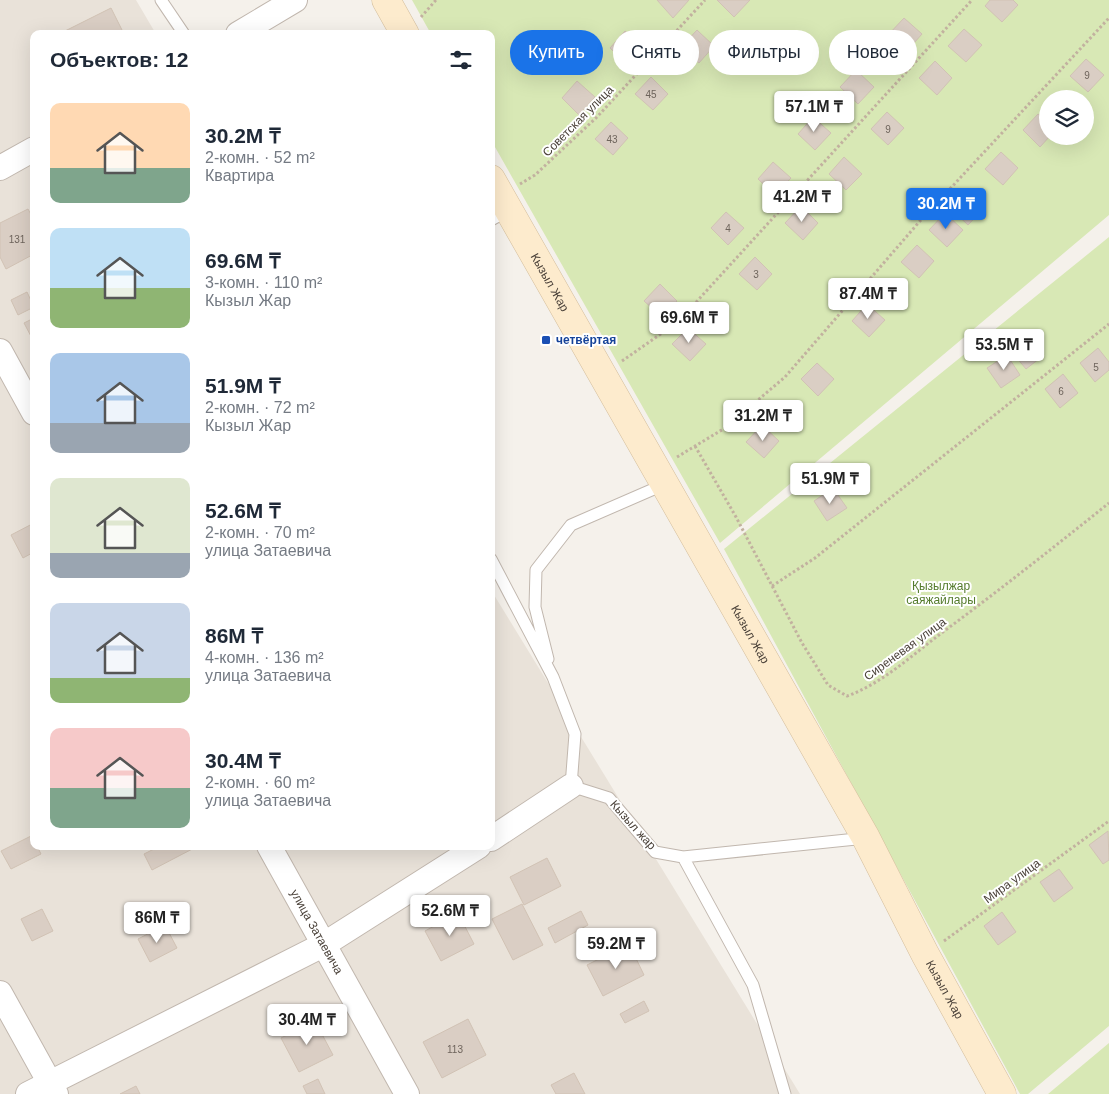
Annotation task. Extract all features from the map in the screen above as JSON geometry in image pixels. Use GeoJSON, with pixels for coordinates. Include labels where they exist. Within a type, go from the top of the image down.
{"type":"FeatureCollection","features":[{"type":"Feature","properties":{"kind":"main road"},"geometry":{"type":"LineString","coordinates":[[386,0],[403,30]]}},
{"type":"Feature","properties":{"kind":"main road","name":"Кызыл Жар"},"geometry":{"type":"LineString","coordinates":[[495,195],[500,215],[599,371],[866,838],[925,954],[1002,1094]]}},
{"type":"Feature","properties":{"kind":"street"},"geometry":{"type":"LineString","coordinates":[[245,30],[295,0]]}},
{"type":"Feature","properties":{"kind":"street"},"geometry":{"type":"LineString","coordinates":[[0,168],[30,151]]}},
{"type":"Feature","properties":{"kind":"street"},"geometry":{"type":"LineString","coordinates":[[0,351],[30,406]]}},
{"type":"Feature","properties":{"kind":"street"},"geometry":{"type":"LineString","coordinates":[[495,836],[571,786]]}},
{"type":"Feature","properties":{"kind":"street","name":"улица Затаевича"},"geometry":{"type":"LineString","coordinates":[[272,850],[407,1094]]}},
{"type":"Feature","properties":{"kind":"street"},"geometry":{"type":"LineString","coordinates":[[28,1094],[53,1088],[323,945],[473,850]]}},
{"type":"Feature","properties":{"kind":"street"},"geometry":{"type":"LineString","coordinates":[[0,993],[53,1088]]}},
{"type":"Feature","properties":{"kind":"lane"},"geometry":{"type":"LineString","coordinates":[[161,0],[181,30]]}},
{"type":"Feature","properties":{"kind":"lane"},"geometry":{"type":"LineString","coordinates":[[553,677],[535,606],[536,570],[571,525],[659,477]]}},
{"type":"Feature","properties":{"kind":"lane"},"geometry":{"type":"LineString","coordinates":[[495,567],[553,677],[575,734],[571,786]]}},
{"type":"Feature","properties":{"kind":"lane","name":"Кызыл жар"},"geometry":{"type":"LineString","coordinates":[[571,786],[609,798],[656,852],[683,857],[866,838]]}},
{"type":"Feature","properties":{"kind":"lane"},"geometry":{"type":"LineString","coordinates":[[683,857],[753,985],[785,1094]]}},
{"type":"Feature","properties":{"kind":"path","name":"Советская улица"},"geometry":{"type":"LineString","coordinates":[[500,215],[516,186],[535,175],[597,117],[705,0]]}},
{"type":"Feature","properties":{"kind":"path"},"geometry":{"type":"LineString","coordinates":[[599,371],[626,359],[678,322],[972,0]]}},
{"type":"Feature","properties":{"kind":"path"},"geometry":{"type":"LineString","coordinates":[[659,477],[695,446],[725,428],[785,377],[920,221],[1109,18]]}},
{"type":"Feature","properties":{"kind":"path"},"geometry":{"type":"LineString","coordinates":[[772,586],[815,558],[1109,324]]}},
{"type":"Feature","properties":{"kind":"path","name":"Сиреневая улица"},"geometry":{"type":"LineString","coordinates":[[695,446],[802,643],[828,686],[847,696],[865,689],[912,655],[1012,581],[1109,503]]}},
{"type":"Feature","properties":{"kind":"path","name":"Мира улица"},"geometry":{"type":"LineString","coordinates":[[925,954],[1109,820]]}},
{"type":"Feature","properties":{"kind":"shaded area"},"geometry":{"type":"Polygon","coordinates":[[[0,0],[136,0],[154,30],[30,30],[30,850],[495,850],[495,597],[800,1094],[0,1094],[0,0]]]}},
{"type":"Feature","properties":{"kind":"green space"},"geometry":{"type":"Polygon","coordinates":[[[412,0],[1109,0],[1109,215],[720,543],[495,147],[495,30],[429,30],[412,0]]]}},
{"type":"Feature","properties":{"kind":"green space","name":"Қызылжар саяжайлары"},"geometry":{"type":"Polygon","coordinates":[[[1109,237],[1109,1026],[1028,1094],[1020,1094],[724,549],[1109,237]]]}},
{"type":"Feature","properties":{"kind":"green space"},"geometry":{"type":"Polygon","coordinates":[[[1109,1043],[1109,1094],[1048,1094],[1109,1043]]]}},
{"type":"Feature","properties":{"kind":"building"},"geometry":{"type":"Polygon","coordinates":[[[657,0],[689,0],[673,18],[657,0]]]}},
{"type":"Feature","properties":{"kind":"building"},"geometry":{"type":"Polygon","coordinates":[[[717,0],[750,0],[734,17],[717,0]]]}},
{"type":"Feature","properties":{"kind":"building"},"geometry":{"type":"Polygon","coordinates":[[[990,0],[1013,0],[1018,5],[1002,22],[985,6],[990,0]]]}},
{"type":"Feature","properties":{"kind":"building"},"geometry":{"type":"Polygon","coordinates":[[[111,8],[122,30],[67,30],[111,8]]]}},
{"type":"Feature","properties":{"kind":"building"},"geometry":{"type":"Polygon","coordinates":[[[904,18],[922,34],[917,40],[917,30],[893,30],[904,18]]]}},
{"type":"Feature","properties":{"kind":"building"},"geometry":{"type":"Polygon","coordinates":[[[964,29],[982,45],[966,62],[948,46],[964,29]]]}},
{"type":"Feature","properties":{"kind":"building"},"geometry":{"type":"Polygon","coordinates":[[[699,32],[709,41],[709,52],[699,63],[699,32]]]}},
{"type":"Feature","properties":{"kind":"building"},"geometry":{"type":"Polygon","coordinates":[[[1086,59],[1104,75],[1090,90],[1086,90],[1070,76],[1086,59]]]}},
{"type":"Feature","properties":{"kind":"building"},"geometry":{"type":"Polygon","coordinates":[[[935,61],[952,78],[937,95],[919,78],[935,61]]]}},
{"type":"Feature","properties":{"kind":"building"},"geometry":{"type":"Polygon","coordinates":[[[851,75],[861,75],[874,87],[858,104],[840,87],[851,75]]]}},
{"type":"Feature","properties":{"kind":"building"},"geometry":{"type":"Polygon","coordinates":[[[651,77],[668,94],[653,110],[635,94],[651,77]]]}},
{"type":"Feature","properties":{"kind":"building"},"geometry":{"type":"Polygon","coordinates":[[[577,81],[595,97],[579,115],[562,98],[577,81]]]}},
{"type":"Feature","properties":{"kind":"building"},"geometry":{"type":"Polygon","coordinates":[[[887,112],[904,128],[888,145],[871,129],[887,112]]]}},
{"type":"Feature","properties":{"kind":"building"},"geometry":{"type":"Polygon","coordinates":[[[1038,114],[1039,145],[1042,145],[1040,147],[1023,130],[1038,114]]]}},
{"type":"Feature","properties":{"kind":"building"},"geometry":{"type":"Polygon","coordinates":[[[813,117],[831,133],[815,150],[798,134],[813,117]]]}},
{"type":"Feature","properties":{"kind":"building"},"geometry":{"type":"Polygon","coordinates":[[[611,122],[628,138],[613,155],[595,139],[611,122]]]}},
{"type":"Feature","properties":{"kind":"building"},"geometry":{"type":"Polygon","coordinates":[[[1001,152],[1018,168],[1003,185],[985,169],[1001,152]]]}},
{"type":"Feature","properties":{"kind":"building"},"geometry":{"type":"Polygon","coordinates":[[[844,157],[862,174],[846,190],[829,174],[844,157]]]}},
{"type":"Feature","properties":{"kind":"building"},"geometry":{"type":"Polygon","coordinates":[[[773,162],[791,178],[775,195],[758,179],[773,162]]]}},
{"type":"Feature","properties":{"kind":"building"},"geometry":{"type":"Polygon","coordinates":[[[966,191],[984,208],[968,225],[950,208],[966,191]]]}},
{"type":"Feature","properties":{"kind":"building"},"geometry":{"type":"Polygon","coordinates":[[[801,206],[818,223],[803,240],[785,223],[801,206]]]}},
{"type":"Feature","properties":{"kind":"building"},"geometry":{"type":"Polygon","coordinates":[[[28,209],[30,213],[30,256],[6,269],[0,257],[0,223],[28,209]]]}},
{"type":"Feature","properties":{"kind":"building"},"geometry":{"type":"Polygon","coordinates":[[[726,212],[744,228],[728,245],[711,228],[726,212]]]}},
{"type":"Feature","properties":{"kind":"building"},"geometry":{"type":"Polygon","coordinates":[[[945,213],[963,230],[947,247],[929,230],[945,213]]]}},
{"type":"Feature","properties":{"kind":"building"},"geometry":{"type":"Polygon","coordinates":[[[917,245],[934,261],[919,278],[901,262],[917,245]]]}},
{"type":"Feature","properties":{"kind":"building"},"geometry":{"type":"Polygon","coordinates":[[[755,257],[772,274],[757,290],[739,274],[755,257]]]}},
{"type":"Feature","properties":{"kind":"building"},"geometry":{"type":"Polygon","coordinates":[[[660,284],[677,301],[662,317],[644,301],[660,284]]]}},
{"type":"Feature","properties":{"kind":"building"},"geometry":{"type":"Polygon","coordinates":[[[27,292],[30,298],[30,309],[18,315],[11,300],[27,292]]]}},
{"type":"Feature","properties":{"kind":"building"},"geometry":{"type":"Polygon","coordinates":[[[867,304],[885,320],[869,337],[852,321],[867,304]]]}},
{"type":"Feature","properties":{"kind":"building"},"geometry":{"type":"Polygon","coordinates":[[[30,320],[30,334],[24,323],[30,320]]]}},
{"type":"Feature","properties":{"kind":"building"},"geometry":{"type":"Polygon","coordinates":[[[688,328],[706,344],[690,361],[672,344],[688,328]]]}},
{"type":"Feature","properties":{"kind":"building"},"geometry":{"type":"Polygon","coordinates":[[[1029,336],[1044,355],[1026,369],[1011,351],[1029,336]]]}},
{"type":"Feature","properties":{"kind":"building"},"geometry":{"type":"Polygon","coordinates":[[[1098,348],[1109,362],[1109,370],[1095,382],[1080,363],[1098,348]]]}},
{"type":"Feature","properties":{"kind":"building"},"geometry":{"type":"Polygon","coordinates":[[[1007,355],[1020,375],[1001,388],[987,368],[1007,355]]]}},
{"type":"Feature","properties":{"kind":"building"},"geometry":{"type":"Polygon","coordinates":[[[817,363],[834,379],[818,396],[801,379],[817,363]]]}},
{"type":"Feature","properties":{"kind":"building"},"geometry":{"type":"Polygon","coordinates":[[[1063,374],[1078,393],[1060,408],[1045,389],[1063,374]]]}},
{"type":"Feature","properties":{"kind":"building"},"geometry":{"type":"Polygon","coordinates":[[[762,425],[779,441],[764,458],[746,442],[762,425]]]}},
{"type":"Feature","properties":{"kind":"building"},"geometry":{"type":"Polygon","coordinates":[[[833,488],[847,508],[827,521],[814,501],[833,488]]]}},
{"type":"Feature","properties":{"kind":"building"},"geometry":{"type":"Polygon","coordinates":[[[30,525],[30,554],[23,558],[11,535],[30,525]]]}},
{"type":"Feature","properties":{"kind":"building"},"geometry":{"type":"Polygon","coordinates":[[[1108,831],[1109,860],[1103,864],[1089,845],[1108,831]]]}},
{"type":"Feature","properties":{"kind":"building"},"geometry":{"type":"Polygon","coordinates":[[[30,836],[30,850],[39,850],[41,854],[11,869],[1,851],[30,836]]]}},
{"type":"Feature","properties":{"kind":"building"},"geometry":{"type":"Polygon","coordinates":[[[152,850],[190,850],[152,870],[144,854],[152,850]]]}},
{"type":"Feature","properties":{"kind":"building"},"geometry":{"type":"Polygon","coordinates":[[[547,858],[561,886],[524,905],[510,877],[547,858]]]}},
{"type":"Feature","properties":{"kind":"building"},"geometry":{"type":"Polygon","coordinates":[[[1059,869],[1073,888],[1054,902],[1040,882],[1059,869]]]}},
{"type":"Feature","properties":{"kind":"building"},"geometry":{"type":"Polygon","coordinates":[[[522,904],[543,945],[513,960],[492,919],[522,904]]]}},
{"type":"Feature","properties":{"kind":"building"},"geometry":{"type":"Polygon","coordinates":[[[42,909],[53,931],[32,941],[21,919],[42,909]]]}},
{"type":"Feature","properties":{"kind":"building"},"geometry":{"type":"Polygon","coordinates":[[[581,911],[588,925],[555,943],[548,928],[581,911]]]}},
{"type":"Feature","properties":{"kind":"building"},"geometry":{"type":"Polygon","coordinates":[[[1002,912],[1016,932],[998,945],[984,926],[1002,912]]]}},
{"type":"Feature","properties":{"kind":"building"},"geometry":{"type":"Polygon","coordinates":[[[458,913],[474,944],[441,961],[425,931],[458,913]]]}},
{"type":"Feature","properties":{"kind":"building"},"geometry":{"type":"Polygon","coordinates":[[[165,925],[177,948],[150,962],[138,939],[165,925]]]}},
{"type":"Feature","properties":{"kind":"building"},"geometry":{"type":"Polygon","coordinates":[[[629,944],[644,975],[603,996],[587,965],[629,944]]]}},
{"type":"Feature","properties":{"kind":"building"},"geometry":{"type":"Polygon","coordinates":[[[644,1001],[649,1011],[625,1023],[620,1014],[644,1001]]]}},
{"type":"Feature","properties":{"kind":"building"},"geometry":{"type":"Polygon","coordinates":[[[468,1019],[486,1055],[442,1078],[423,1042],[468,1019]]]}},
{"type":"Feature","properties":{"kind":"building"},"geometry":{"type":"Polygon","coordinates":[[[315,1021],[333,1055],[299,1072],[281,1038],[315,1021]]]}},
{"type":"Feature","properties":{"kind":"building"},"geometry":{"type":"Polygon","coordinates":[[[574,1073],[585,1094],[556,1094],[551,1085],[574,1073]]]}},
{"type":"Feature","properties":{"kind":"building"},"geometry":{"type":"Polygon","coordinates":[[[318,1079],[325,1094],[307,1094],[303,1086],[318,1079]]]}},
{"type":"Feature","properties":{"kind":"building"},"geometry":{"type":"Polygon","coordinates":[[[136,1086],[140,1094],[120,1094],[136,1086]]]}},
{"type":"Feature","properties":{"kind":"place","name":"четвёртая"},"geometry":{"type":"Point","coordinates":[546,340]}}]}
